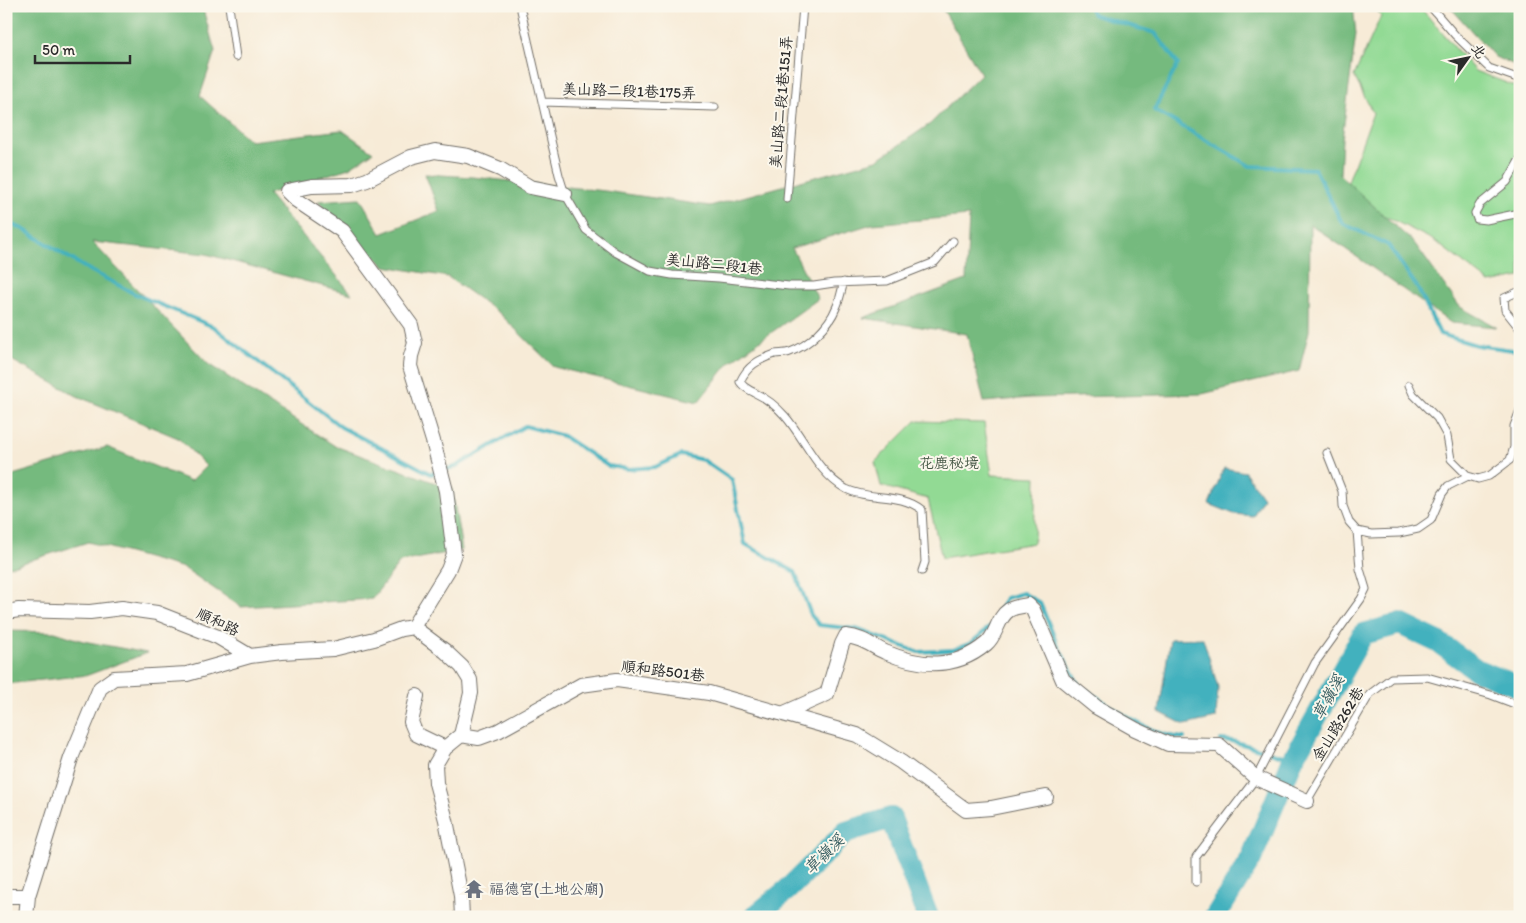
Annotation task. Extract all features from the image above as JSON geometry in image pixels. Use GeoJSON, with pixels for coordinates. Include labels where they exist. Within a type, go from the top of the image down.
{"type":"FeatureCollection","features":[{"type":"Feature","properties":{"kind":"street"},"geometry":{"type":"LineString","coordinates":[[413,627],[448,570],[454,554],[446,491],[410,366],[415,342],[411,325],[342,231],[296,200],[287,191],[312,186],[352,185],[367,180],[411,157],[435,150],[468,156],[500,169],[530,187],[565,194]]}},
{"type":"Feature","properties":{"kind":"street"},"geometry":{"type":"LineString","coordinates":[[782,714],[827,694],[846,636],[858,637],[884,652],[920,664],[952,663],[978,651],[992,639],[1001,619],[1010,610],[1028,605],[1033,610],[1063,680],[1096,707],[1135,729],[1168,744],[1219,745],[1256,778],[1308,801]]}},
{"type":"Feature","properties":{"kind":"street","name":"順和路"},"geometry":{"type":"LineString","coordinates":[[6,612],[19,610],[90,612],[122,608],[157,613],[218,637],[250,656]]}},
{"type":"Feature","properties":{"kind":"street"},"geometry":{"type":"LineString","coordinates":[[26,917],[28,896],[71,758],[100,688],[114,678],[187,674],[250,656],[332,649],[413,627],[445,651],[462,667],[470,680],[471,692],[461,735],[446,748],[435,764],[436,783],[446,820],[461,896],[462,917]]}},
{"type":"Feature","properties":{"kind":"street","name":"順和路501巷"},"geometry":{"type":"LineString","coordinates":[[461,735],[478,738],[540,709],[566,692],[581,685],[617,680],[710,693],[857,735],[901,762],[966,810],[991,808],[1046,797]]}},
{"type":"Feature","properties":{"kind":"street"},"geometry":{"type":"LineString","coordinates":[[417,696],[411,722],[416,734],[446,748]]}},
{"type":"Feature","properties":{"kind":"street"},"geometry":{"type":"LineString","coordinates":[[6,896],[28,896]]}},
{"type":"Feature","properties":{"kind":"lane"},"geometry":{"type":"LineString","coordinates":[[229,6],[236,57]]}},
{"type":"Feature","properties":{"kind":"lane","name":"美山路二段1巷"},"geometry":{"type":"LineString","coordinates":[[520,6],[565,194],[586,230],[615,252],[650,271],[672,275],[789,286],[887,281],[935,262],[953,241]]}},
{"type":"Feature","properties":{"kind":"lane","name":"美山路二段1巷151弄"},"geometry":{"type":"LineString","coordinates":[[787,199],[803,6]]}},
{"type":"Feature","properties":{"kind":"lane"},"geometry":{"type":"LineString","coordinates":[[1430,6],[1455,35],[1489,68],[1520,79]]}},
{"type":"Feature","properties":{"kind":"lane","name":"美山路二段1巷175弄"},"geometry":{"type":"LineString","coordinates":[[542,102],[715,107]]}},
{"type":"Feature","properties":{"kind":"lane"},"geometry":{"type":"LineString","coordinates":[[1520,159],[1507,182],[1480,204],[1475,213],[1477,220],[1486,220],[1520,212]]}},
{"type":"Feature","properties":{"kind":"lane"},"geometry":{"type":"LineString","coordinates":[[844,282],[836,310],[823,328],[806,344],[790,352],[776,354],[746,370],[740,382],[745,389],[770,402],[785,416],[824,470],[846,488],[862,494],[892,497],[918,506],[922,510],[925,562],[922,571]]}},
{"type":"Feature","properties":{"kind":"lane"},"geometry":{"type":"LineString","coordinates":[[1520,291],[1504,298],[1505,310],[1520,329]]}},
{"type":"Feature","properties":{"kind":"lane"},"geometry":{"type":"LineString","coordinates":[[1409,385],[1413,394],[1437,418],[1447,436],[1451,459],[1468,476],[1478,479],[1489,476],[1510,460],[1514,447],[1514,426],[1520,410]]}},
{"type":"Feature","properties":{"kind":"lane"},"geometry":{"type":"LineString","coordinates":[[1327,453],[1342,491],[1343,506],[1349,522],[1357,531],[1371,534],[1400,533],[1418,529],[1431,520],[1442,494],[1448,486],[1468,476]]}},
{"type":"Feature","properties":{"kind":"lane"},"geometry":{"type":"LineString","coordinates":[[1196,882],[1196,857],[1256,778],[1315,663],[1361,599],[1366,589],[1360,569],[1357,531]]}},
{"type":"Feature","properties":{"kind":"lane","name":"金山路262巷"},"geometry":{"type":"LineString","coordinates":[[1308,801],[1370,694],[1392,678],[1427,677],[1491,695],[1520,706]]}},
{"type":"Feature","properties":{"kind":"green space"},"geometry":{"type":"Polygon","coordinates":[[[6,6],[202,6],[215,51],[200,96],[250,141],[342,130],[373,152],[349,168],[268,194],[352,294],[206,254],[92,242],[208,364],[335,446],[452,489],[462,550],[400,562],[372,599],[241,607],[184,568],[88,542],[6,568],[6,477],[107,447],[191,481],[206,466],[178,438],[77,396],[6,357],[6,6]]]}},
{"type":"Feature","properties":{"kind":"green space"},"geometry":{"type":"Polygon","coordinates":[[[941,6],[1353,6],[1356,34],[1342,139],[1340,175],[1415,244],[1460,307],[1496,327],[1451,323],[1310,224],[1309,331],[1299,371],[1202,394],[1031,398],[984,402],[967,334],[863,318],[966,280],[969,216],[872,224],[792,248],[818,299],[729,363],[698,402],[554,367],[499,313],[448,277],[385,266],[337,224],[318,201],[360,198],[381,234],[439,211],[425,174],[605,191],[710,206],[877,160],[930,124],[981,74],[941,6]]]}},
{"type":"Feature","properties":{"kind":"green space"},"geometry":{"type":"Polygon","coordinates":[[[1374,6],[1419,6],[1475,71],[1520,88],[1520,277],[1490,283],[1433,240],[1343,195],[1373,113],[1354,76],[1381,16],[1374,6]]]}},
{"type":"Feature","properties":{"kind":"green space"},"geometry":{"type":"Polygon","coordinates":[[[1449,6],[1520,6],[1520,67],[1495,57],[1449,6]]]}},
{"type":"Feature","properties":{"kind":"green space","name":"花鹿秘境"},"geometry":{"type":"Polygon","coordinates":[[[916,421],[984,423],[992,475],[1036,477],[1034,543],[942,558],[928,499],[881,486],[875,462],[916,421]]]}},
{"type":"Feature","properties":{"kind":"green space"},"geometry":{"type":"Polygon","coordinates":[[[6,631],[55,632],[83,641],[147,653],[88,675],[6,684],[6,631]]]}},
{"type":"Feature","properties":{"kind":"water"},"geometry":{"type":"Polygon","coordinates":[[[1224,468],[1245,472],[1263,498],[1253,516],[1234,514],[1209,504],[1224,468]]]}},
{"type":"Feature","properties":{"kind":"water"},"geometry":{"type":"Polygon","coordinates":[[[1203,638],[1218,687],[1216,718],[1185,725],[1159,712],[1170,639],[1203,638]]]}},
{"type":"Feature","properties":{"kind":"waterway"},"geometry":{"type":"LineString","coordinates":[[1088,6],[1094,15],[1155,33],[1178,64],[1154,110],[1250,166],[1315,169],[1342,223],[1388,245],[1417,287],[1440,334],[1476,345],[1520,351]]}},
{"type":"Feature","properties":{"kind":"waterway"},"geometry":{"type":"LineString","coordinates":[[6,222],[23,229],[84,267],[135,294],[214,327],[341,427],[431,474],[437,472]]}},
{"type":"Feature","properties":{"kind":"waterway"},"geometry":{"type":"LineString","coordinates":[[444,470],[455,467],[525,426],[563,436],[608,466],[629,469],[655,467],[681,455],[703,460],[732,480],[745,544],[795,572],[811,615],[819,625],[857,629],[918,652],[953,650],[971,643],[991,626]]}},
{"type":"Feature","properties":{"kind":"waterway"},"geometry":{"type":"LineString","coordinates":[[999,611],[1006,598],[1023,593],[1040,603],[1058,646],[1080,687]]}},
{"type":"Feature","properties":{"kind":"waterway","name":"草嶺溪"},"geometry":{"type":"LineString","coordinates":[[1215,917],[1251,859],[1293,759],[1363,634],[1400,624],[1438,642],[1477,670],[1520,687]]}},
{"type":"Feature","properties":{"kind":"waterway"},"geometry":{"type":"LineString","coordinates":[[1086,690],[1145,727],[1171,736],[1184,738]]}},
{"type":"Feature","properties":{"kind":"waterway"},"geometry":{"type":"LineString","coordinates":[[1221,740],[1232,741],[1293,759]]}},
{"type":"Feature","properties":{"kind":"waterway","name":"草嶺溪"},"geometry":{"type":"LineString","coordinates":[[754,917],[787,890],[846,832],[891,818],[928,917]]}},
{"type":"Feature","properties":{"kind":"place","name":"福德宮(土地公廟)"},"geometry":{"type":"Point","coordinates":[474,889]}}]}
